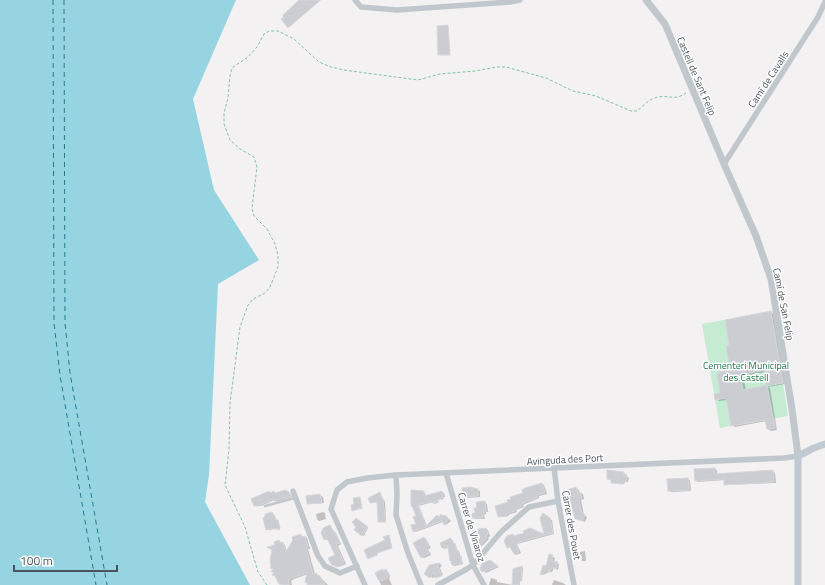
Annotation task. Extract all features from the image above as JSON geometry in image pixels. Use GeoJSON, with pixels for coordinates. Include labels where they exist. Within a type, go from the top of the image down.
{"type":"FeatureCollection","features":[{"type":"Feature","properties":{"kind":"main road"},"geometry":{"type":"LineString","coordinates":[[798,585],[798,456],[825,444]]}},
{"type":"Feature","properties":{"kind":"street"},"geometry":{"type":"LineString","coordinates":[[355,0],[361,7],[397,10],[520,0]]}},
{"type":"Feature","properties":{"kind":"street","name":"Castell de Sant Felip"},"geometry":{"type":"LineString","coordinates":[[646,0],[665,24],[724,164]]}},
{"type":"Feature","properties":{"kind":"street","name":"Camí de Cavalls"},"geometry":{"type":"LineString","coordinates":[[724,164],[818,17],[825,2]]}},
{"type":"Feature","properties":{"kind":"street","name":"Camí de San Felip"},"geometry":{"type":"LineString","coordinates":[[724,164],[756,236],[771,279],[798,456]]}},
{"type":"Feature","properties":{"kind":"street","name":"Avinguda des Port"},"geometry":{"type":"LineString","coordinates":[[357,566],[331,509],[337,490],[347,482],[396,475],[784,458],[798,456]]}},
{"type":"Feature","properties":{"kind":"street","name":"Carrer des Pouet"},"geometry":{"type":"LineString","coordinates":[[554,468],[558,501],[574,585]]}},
{"type":"Feature","properties":{"kind":"street","name":"Carrer de Vinaroz"},"geometry":{"type":"LineString","coordinates":[[446,473],[473,565],[484,585]]}},
{"type":"Feature","properties":{"kind":"street"},"geometry":{"type":"LineString","coordinates":[[396,475],[396,515],[408,553],[421,585]]}},
{"type":"Feature","properties":{"kind":"street"},"geometry":{"type":"LineString","coordinates":[[294,491],[318,556],[326,566],[340,573],[357,566],[365,585]]}},
{"type":"Feature","properties":{"kind":"street"},"geometry":{"type":"LineString","coordinates":[[438,585],[473,565],[501,532],[529,507],[558,501]]}},
{"type":"Feature","properties":{"kind":"lane"},"geometry":{"type":"LineString","coordinates":[[265,506],[296,498]]}},
{"type":"Feature","properties":{"kind":"path"},"geometry":{"type":"LineString","coordinates":[[267,585],[258,572],[245,527],[225,485],[229,450],[230,403],[240,327],[248,305],[253,299],[265,293],[270,287],[278,267],[278,255],[275,244],[267,230],[254,216],[252,208],[257,167],[254,157],[240,149],[230,140],[224,124],[224,113],[228,98],[232,68],[248,57],[257,47],[264,34],[269,31],[278,31],[294,39],[319,62],[344,70],[418,80],[440,74],[475,71],[497,66],[506,66],[546,78],[573,91],[596,96],[631,111],[638,111],[650,100],[658,96],[680,97],[686,93]]}},
{"type":"Feature","properties":{"kind":"green space","name":"Cementeri Municipal des Castell"},"geometry":{"type":"Polygon","coordinates":[[[772,311],[788,416],[720,428],[702,324],[772,311]]]}},
{"type":"Feature","properties":{"kind":"water"},"geometry":{"type":"Polygon","coordinates":[[[0,0],[236,0],[193,99],[214,190],[259,260],[218,284],[209,475],[205,502],[250,585],[0,585],[0,0]]]}},
{"type":"Feature","properties":{"kind":"building"},"geometry":{"type":"Polygon","coordinates":[[[299,0],[320,0],[288,28],[281,19],[284,17],[283,15],[299,0]]]}},
{"type":"Feature","properties":{"kind":"building"},"geometry":{"type":"Polygon","coordinates":[[[448,25],[450,55],[438,55],[437,26],[448,25]]]}},
{"type":"Feature","properties":{"kind":"building","name":"Cementeri Municipal des Castell"},"geometry":{"type":"Polygon","coordinates":[[[771,311],[783,383],[767,386],[775,428],[767,429],[765,420],[731,426],[726,398],[715,400],[714,394],[720,393],[717,374],[719,372],[730,370],[726,346],[729,345],[725,320],[771,311]],[[764,370],[740,375],[743,390],[766,385],[764,370]]]}},
{"type":"Feature","properties":{"kind":"building"},"geometry":{"type":"Polygon","coordinates":[[[715,468],[715,474],[773,470],[774,482],[724,485],[724,479],[695,481],[694,469],[715,468]]]}},
{"type":"Feature","properties":{"kind":"building"},"geometry":{"type":"Polygon","coordinates":[[[607,470],[624,472],[623,475],[627,475],[626,482],[623,481],[622,484],[611,483],[611,480],[607,479],[607,470]]]}},
{"type":"Feature","properties":{"kind":"building"},"geometry":{"type":"Polygon","coordinates":[[[688,478],[689,490],[668,491],[667,479],[688,478]]]}},
{"type":"Feature","properties":{"kind":"building"},"geometry":{"type":"Polygon","coordinates":[[[542,483],[545,493],[537,495],[538,497],[521,504],[522,506],[514,509],[515,511],[506,514],[507,516],[498,517],[495,506],[508,502],[507,500],[511,499],[510,497],[523,493],[522,490],[525,488],[542,483]]]}},
{"type":"Feature","properties":{"kind":"building"},"geometry":{"type":"Polygon","coordinates":[[[470,487],[478,489],[478,496],[463,497],[462,488],[470,487]]]}},
{"type":"Feature","properties":{"kind":"building"},"geometry":{"type":"Polygon","coordinates":[[[576,487],[582,498],[579,499],[581,511],[585,515],[582,521],[575,519],[567,490],[576,487]]]}},
{"type":"Feature","properties":{"kind":"building"},"geometry":{"type":"Polygon","coordinates":[[[285,490],[289,492],[291,496],[273,501],[273,499],[258,506],[254,506],[251,499],[269,491],[270,493],[274,491],[275,493],[285,490]]]}},
{"type":"Feature","properties":{"kind":"building"},"geometry":{"type":"Polygon","coordinates":[[[411,490],[424,491],[424,496],[442,491],[443,496],[437,500],[438,502],[432,503],[431,501],[418,505],[426,526],[437,515],[439,517],[441,514],[443,516],[445,515],[449,519],[444,525],[442,521],[413,532],[411,525],[416,524],[413,517],[416,516],[412,506],[411,507],[411,490]]]}},
{"type":"Feature","properties":{"kind":"building"},"geometry":{"type":"Polygon","coordinates":[[[380,492],[385,509],[385,522],[378,522],[377,502],[370,503],[368,498],[380,492]]]}},
{"type":"Feature","properties":{"kind":"building"},"geometry":{"type":"Polygon","coordinates":[[[320,494],[322,503],[307,504],[306,496],[320,494]]]}},
{"type":"Feature","properties":{"kind":"building"},"geometry":{"type":"Polygon","coordinates":[[[360,497],[362,508],[352,511],[351,505],[354,504],[353,498],[360,497]]]}},
{"type":"Feature","properties":{"kind":"building"},"geometry":{"type":"Polygon","coordinates":[[[485,501],[486,511],[482,514],[483,518],[472,518],[472,513],[475,513],[474,508],[477,508],[476,502],[485,501]]]}},
{"type":"Feature","properties":{"kind":"building"},"geometry":{"type":"Polygon","coordinates":[[[272,512],[276,520],[278,520],[280,528],[266,530],[263,518],[265,517],[265,514],[272,512]]]}},
{"type":"Feature","properties":{"kind":"building"},"geometry":{"type":"Polygon","coordinates":[[[543,513],[550,518],[553,533],[516,543],[519,552],[514,554],[510,547],[507,548],[504,541],[507,536],[513,534],[514,536],[524,533],[523,531],[530,528],[544,534],[540,518],[543,513]]]}},
{"type":"Feature","properties":{"kind":"building"},"geometry":{"type":"Polygon","coordinates":[[[356,518],[368,527],[362,536],[354,530],[356,527],[352,522],[356,518]]]}},
{"type":"Feature","properties":{"kind":"building"},"geometry":{"type":"Polygon","coordinates":[[[330,525],[340,543],[336,544],[344,563],[337,567],[331,564],[328,558],[335,555],[327,538],[324,540],[321,533],[323,528],[330,525]]]}},
{"type":"Feature","properties":{"kind":"building"},"geometry":{"type":"Polygon","coordinates":[[[486,528],[488,534],[480,546],[476,543],[472,531],[486,528]]]}},
{"type":"Feature","properties":{"kind":"building"},"geometry":{"type":"Polygon","coordinates":[[[301,534],[302,537],[305,536],[308,547],[306,548],[313,574],[316,573],[318,576],[319,575],[325,585],[307,585],[305,582],[307,573],[291,578],[288,580],[290,584],[285,585],[279,584],[275,576],[272,575],[274,573],[271,571],[273,569],[270,568],[270,560],[272,550],[267,547],[275,545],[274,542],[279,540],[280,543],[283,542],[286,552],[293,540],[292,537],[301,534]]]}},
{"type":"Feature","properties":{"kind":"building"},"geometry":{"type":"Polygon","coordinates":[[[389,535],[392,548],[377,553],[378,554],[368,559],[364,550],[385,540],[383,537],[389,535]]]}},
{"type":"Feature","properties":{"kind":"building"},"geometry":{"type":"Polygon","coordinates":[[[424,537],[429,546],[426,548],[429,553],[421,558],[413,543],[424,537]]]}},
{"type":"Feature","properties":{"kind":"building"},"geometry":{"type":"Polygon","coordinates":[[[451,538],[454,544],[455,543],[456,550],[458,550],[459,557],[461,556],[462,563],[452,565],[448,546],[442,548],[440,543],[451,538]]]}},
{"type":"Feature","properties":{"kind":"building"},"geometry":{"type":"Polygon","coordinates":[[[549,554],[553,555],[552,561],[558,562],[556,569],[552,568],[549,572],[546,571],[540,575],[543,565],[546,566],[549,554]]]}},
{"type":"Feature","properties":{"kind":"building"},"geometry":{"type":"Polygon","coordinates":[[[490,560],[498,566],[483,572],[481,571],[480,568],[482,563],[490,560]]]}},
{"type":"Feature","properties":{"kind":"building"},"geometry":{"type":"Polygon","coordinates":[[[440,563],[438,566],[442,576],[435,578],[434,572],[430,578],[424,574],[429,565],[440,563]]]}},
{"type":"Feature","properties":{"kind":"building"},"geometry":{"type":"Polygon","coordinates":[[[522,566],[521,581],[519,581],[519,585],[512,585],[513,569],[522,566]]]}},
{"type":"Feature","properties":{"kind":"building"},"geometry":{"type":"Polygon","coordinates":[[[383,569],[383,571],[386,569],[390,576],[382,581],[379,581],[375,573],[383,569]]]}},
{"type":"Feature","properties":{"kind":"ferry route"},"geometry":{"type":"LineString","coordinates":[[53,0],[54,323],[60,375],[96,585]]}},
{"type":"Feature","properties":{"kind":"ferry route"},"geometry":{"type":"LineString","coordinates":[[64,0],[65,323],[70,373],[107,585]]}}]}
